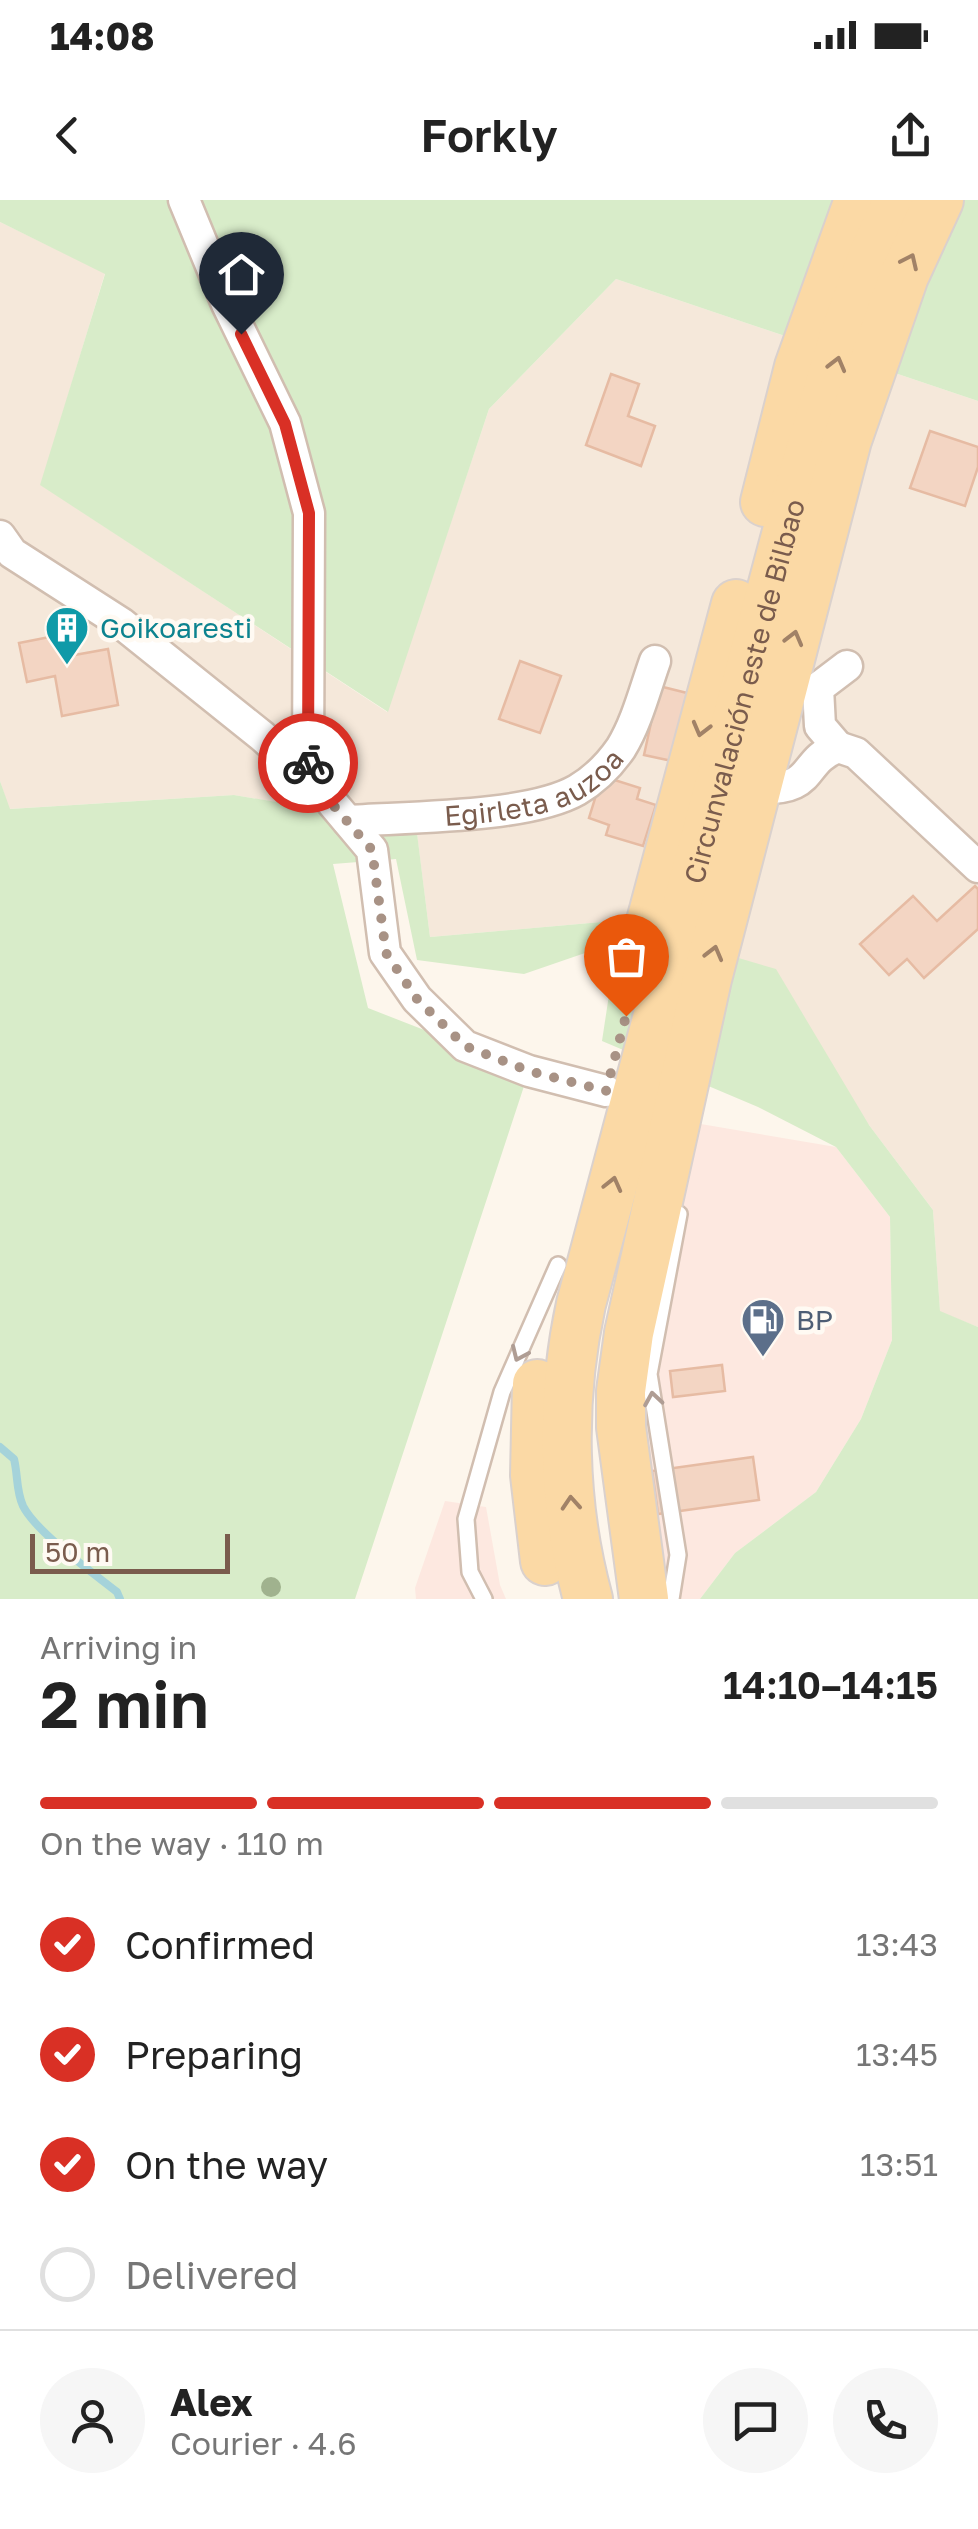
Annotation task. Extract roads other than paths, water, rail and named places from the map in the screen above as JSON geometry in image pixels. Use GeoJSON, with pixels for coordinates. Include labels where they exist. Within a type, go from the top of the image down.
{"type":"FeatureCollection","features":[{"type":"Feature","properties":{"kind":"main road","name":"Circunvalación este de Bilbao"},"geometry":{"type":"LineString","coordinates":[[554,1599],[540,1524],[534,1450],[542,1344],[558,1265],[799,366],[859,200]]}},
{"type":"Feature","properties":{"kind":"main road","name":"Circunvalación este de Bilbao"},"geometry":{"type":"LineString","coordinates":[[588,1599],[574,1534],[567,1450],[568,1398],[578,1318],[792,513],[844,336],[898,200]]}},
{"type":"Feature","properties":{"kind":"main road"},"geometry":{"type":"LineString","coordinates":[[644,1599],[621,1426],[621,1391],[629,1334],[697,1030],[847,440],[904,276],[938,200]]}},
{"type":"Feature","properties":{"kind":"street"},"geometry":{"type":"LineString","coordinates":[[184,200],[227,304],[285,424],[309,513],[308,776]]}},
{"type":"Feature","properties":{"kind":"street"},"geometry":{"type":"LineString","coordinates":[[0,536],[12,553],[121,623],[308,776],[372,850],[386,953],[417,999],[465,1046],[529,1071],[606,1091]]}},
{"type":"Feature","properties":{"kind":"street","name":"Egirleta auzoa"},"geometry":{"type":"LineString","coordinates":[[348,821],[516,808],[558,799],[578,790],[601,772],[622,747],[655,661]]}},
{"type":"Feature","properties":{"kind":"street"},"geometry":{"type":"LineString","coordinates":[[836,661],[818,688],[820,726],[838,747],[856,754],[978,867]]}},
{"type":"Feature","properties":{"kind":"street"},"geometry":{"type":"LineString","coordinates":[[757,788],[791,786],[814,768],[823,752],[838,747]]}},
{"type":"Feature","properties":{"kind":"lane"},"geometry":{"type":"LineString","coordinates":[[697,1030],[698,1106]]}},
{"type":"Feature","properties":{"kind":"lane"},"geometry":{"type":"LineString","coordinates":[[671,1599],[678,1556],[649,1374],[681,1205]]}},
{"type":"Feature","properties":{"kind":"lane"},"geometry":{"type":"LineString","coordinates":[[484,1599],[470,1572],[466,1519],[502,1392],[558,1265]]}},
{"type":"Feature","properties":{"kind":"waterway"},"geometry":{"type":"LineString","coordinates":[[0,1447],[14,1459],[21,1500],[30,1516],[66,1552],[117,1592],[120,1599]]}},
{"type":"Feature","properties":{"kind":"place","name":"Goikoaresti"},"geometry":{"type":"Point","coordinates":[67,666]}},
{"type":"Feature","properties":{"kind":"place","name":"BP"},"geometry":{"type":"Point","coordinates":[763,1358]}}]}
